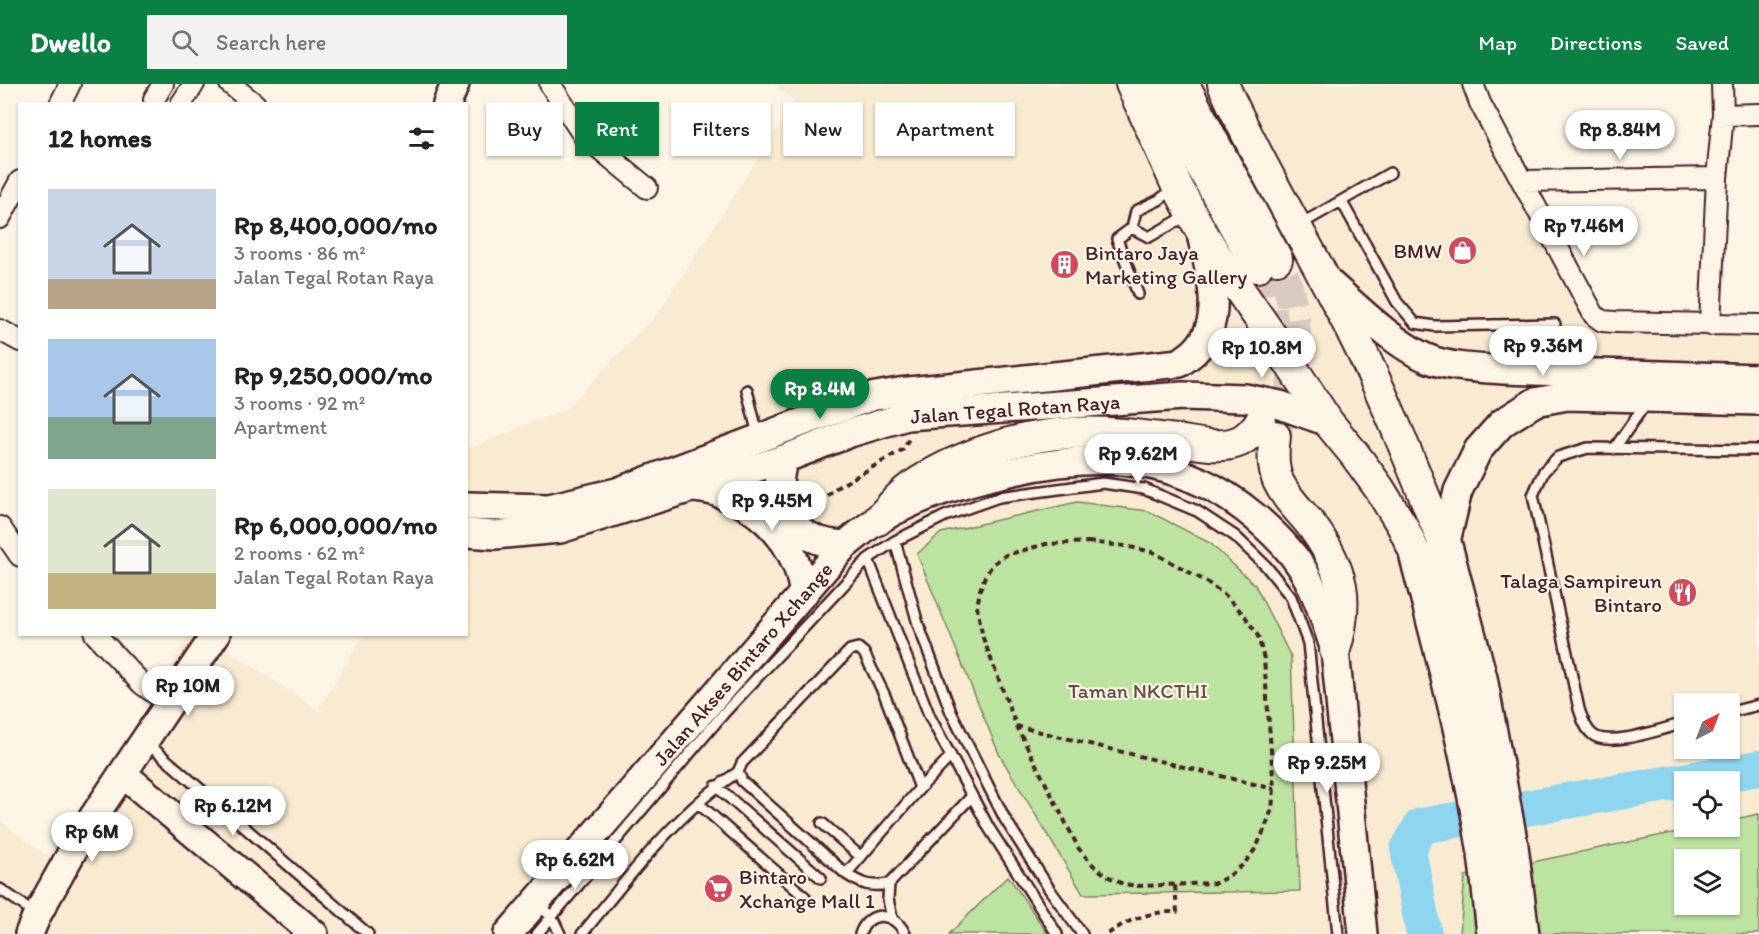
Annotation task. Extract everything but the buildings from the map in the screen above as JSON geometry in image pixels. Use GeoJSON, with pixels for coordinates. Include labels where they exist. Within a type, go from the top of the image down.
{"type":"FeatureCollection","features":[{"type":"Feature","properties":{"kind":"highway"},"geometry":{"type":"LineString","coordinates":[[1431,552],[1480,678],[1482,768],[1498,847],[1522,934]]}},
{"type":"Feature","properties":{"kind":"highway"},"geometry":{"type":"LineString","coordinates":[[1494,934],[1498,847]]}},
{"type":"Feature","properties":{"kind":"main road"},"geometry":{"type":"LineString","coordinates":[[448,102],[455,84]]}},
{"type":"Feature","properties":{"kind":"main road"},"geometry":{"type":"LineString","coordinates":[[1131,84],[1156,142],[1195,221],[1220,262],[1328,422],[1355,455],[1403,527],[1431,552]]}},
{"type":"Feature","properties":{"kind":"main road"},"geometry":{"type":"LineString","coordinates":[[1160,84],[1193,151],[1267,263],[1214,143],[1184,84]]}},
{"type":"Feature","properties":{"kind":"main road"},"geometry":{"type":"LineString","coordinates":[[1223,84],[1245,132],[1342,312],[1376,381],[1431,552]]}},
{"type":"Feature","properties":{"kind":"main road"},"geometry":{"type":"LineString","coordinates":[[1184,396],[1193,385],[1187,368],[1180,363],[1196,350],[1208,332],[1214,309],[1209,268],[1195,221]]}},
{"type":"Feature","properties":{"kind":"main road"},"geometry":{"type":"LineString","coordinates":[[1323,278],[1405,346],[1430,359],[1461,367],[1759,378]]}},
{"type":"Feature","properties":{"kind":"main road","name":"Jalan Tegal Rotan Raya"},"geometry":{"type":"LineString","coordinates":[[468,533],[495,535],[560,530],[691,477],[759,437],[870,398],[899,392],[1180,363]]}},
{"type":"Feature","properties":{"kind":"main road","name":"Jalan Tegal Rotan Raya"},"geometry":{"type":"LineString","coordinates":[[468,506],[549,508],[784,459],[850,433],[907,416],[1184,396],[1245,398],[1280,405],[1328,422]]}},
{"type":"Feature","properties":{"kind":"main road"},"geometry":{"type":"LineString","coordinates":[[1431,552],[1478,450],[1502,423],[1535,402],[1567,396],[1759,402]]}},
{"type":"Feature","properties":{"kind":"main road"},"geometry":{"type":"LineString","coordinates":[[886,531],[908,489],[937,471],[1003,444],[1071,433],[1092,433],[1123,434],[1220,445],[1240,441],[1252,432],[1268,429],[1278,481],[1318,535],[1336,568],[1341,586],[1343,617],[1335,650]]}},
{"type":"Feature","properties":{"kind":"main road"},"geometry":{"type":"LineString","coordinates":[[784,459],[778,486],[786,513],[794,525],[817,541],[845,545]]}},
{"type":"Feature","properties":{"kind":"main road","name":"Jalan Akses Bintaro Xchange"},"geometry":{"type":"LineString","coordinates":[[507,934],[544,909],[845,545],[886,531],[934,492],[1041,464],[1054,477],[1119,459],[1158,465],[1193,477],[1236,501],[1271,530],[1291,553],[1306,576],[1323,611],[1335,650],[1345,879],[1363,934]]}},
{"type":"Feature","properties":{"kind":"main road"},"geometry":{"type":"LineString","coordinates":[[691,477],[744,503],[765,519],[782,539],[796,565],[804,593]]}},
{"type":"Feature","properties":{"kind":"main road"},"geometry":{"type":"LineString","coordinates":[[33,925],[82,834],[215,636]]}},
{"type":"Feature","properties":{"kind":"main road"},"geometry":{"type":"LineString","coordinates":[[123,774],[314,934]]}},
{"type":"Feature","properties":{"kind":"street"},"geometry":{"type":"LineString","coordinates":[[61,102],[70,84]]}},
{"type":"Feature","properties":{"kind":"street"},"geometry":{"type":"LineString","coordinates":[[182,102],[194,84]]}},
{"type":"Feature","properties":{"kind":"street"},"geometry":{"type":"LineString","coordinates":[[550,84],[583,135],[647,188]]}},
{"type":"Feature","properties":{"kind":"street"},"geometry":{"type":"LineString","coordinates":[[1473,84],[1480,102],[1594,315],[1602,321],[1615,322],[1759,326]]}},
{"type":"Feature","properties":{"kind":"street"},"geometry":{"type":"LineString","coordinates":[[1710,325],[1717,178],[1723,115],[1722,84]]}},
{"type":"Feature","properties":{"kind":"street"},"geometry":{"type":"LineString","coordinates":[[1723,115],[1759,114]]}},
{"type":"Feature","properties":{"kind":"street"},"geometry":{"type":"LineString","coordinates":[[1523,181],[1717,178]]}},
{"type":"Feature","properties":{"kind":"street"},"geometry":{"type":"LineString","coordinates":[[0,218],[18,185]]}},
{"type":"Feature","properties":{"kind":"street"},"geometry":{"type":"LineString","coordinates":[[0,330],[18,340]]}},
{"type":"Feature","properties":{"kind":"street"},"geometry":{"type":"LineString","coordinates":[[0,527],[18,553]]}},
{"type":"Feature","properties":{"kind":"street"},"geometry":{"type":"LineString","coordinates":[[96,636],[142,684],[170,704]]}},
{"type":"Feature","properties":{"kind":"lane"},"geometry":{"type":"LineString","coordinates":[[1296,227],[1390,173]]}},
{"type":"Feature","properties":{"kind":"lane"},"geometry":{"type":"LineString","coordinates":[[1138,294],[1117,239],[1132,228],[1136,211],[1159,200],[1178,186]]}},
{"type":"Feature","properties":{"kind":"lane"},"geometry":{"type":"LineString","coordinates":[[1342,202],[1397,302],[1415,323],[1435,326],[1555,324]]}},
{"type":"Feature","properties":{"kind":"lane"},"geometry":{"type":"LineString","coordinates":[[1132,228],[1149,237],[1195,221]]}},
{"type":"Feature","properties":{"kind":"lane"},"geometry":{"type":"LineString","coordinates":[[747,390],[759,437]]}},
{"type":"Feature","properties":{"kind":"lane"},"geometry":{"type":"LineString","coordinates":[[1614,448],[1649,398]]}},
{"type":"Feature","properties":{"kind":"lane"},"geometry":{"type":"LineString","coordinates":[[1674,726],[1622,739],[1604,740],[1593,736],[1584,724],[1533,495],[1544,471],[1558,458],[1588,448],[1759,450]]}},
{"type":"Feature","properties":{"kind":"lane"},"geometry":{"type":"LineString","coordinates":[[537,934],[544,909],[868,559],[886,531],[945,516],[1054,477],[1144,489],[1197,511],[1235,536],[1266,566],[1291,597],[1308,643],[1345,879],[1338,934]]}},
{"type":"Feature","properties":{"kind":"lane"},"geometry":{"type":"LineString","coordinates":[[886,531],[951,712],[1005,819],[1050,890],[1082,934]]}},
{"type":"Feature","properties":{"kind":"lane"},"geometry":{"type":"LineString","coordinates":[[868,559],[930,717],[994,836],[1057,934]]}},
{"type":"Feature","properties":{"kind":"lane"},"geometry":{"type":"LineString","coordinates":[[582,934],[644,859],[716,786],[738,772],[742,763],[850,650],[858,648],[864,653],[900,732],[920,788]]}},
{"type":"Feature","properties":{"kind":"lane"},"geometry":{"type":"LineString","coordinates":[[1740,710],[1759,705]]}},
{"type":"Feature","properties":{"kind":"lane"},"geometry":{"type":"LineString","coordinates":[[145,741],[368,934]]}},
{"type":"Feature","properties":{"kind":"lane"},"geometry":{"type":"LineString","coordinates":[[846,874],[920,788],[951,756]]}},
{"type":"Feature","properties":{"kind":"lane"},"geometry":{"type":"LineString","coordinates":[[738,772],[742,781],[846,874],[860,883],[875,886],[889,884],[972,796]]}},
{"type":"Feature","properties":{"kind":"lane"},"geometry":{"type":"LineString","coordinates":[[716,786],[820,878]]}},
{"type":"Feature","properties":{"kind":"lane"},"geometry":{"type":"LineString","coordinates":[[698,803],[805,897]]}},
{"type":"Feature","properties":{"kind":"lane"},"geometry":{"type":"LineString","coordinates":[[822,823],[861,857]]}},
{"type":"Feature","properties":{"kind":"lane"},"geometry":{"type":"LineString","coordinates":[[889,884],[888,899],[892,918]]}},
{"type":"Feature","properties":{"kind":"lane"},"geometry":{"type":"LineString","coordinates":[[0,889],[33,925]]}},
{"type":"Feature","properties":{"kind":"lane"},"geometry":{"type":"LineString","coordinates":[[544,909],[560,934]]}},
{"type":"Feature","properties":{"kind":"lane"},"geometry":{"type":"LineString","coordinates":[[860,934],[871,919],[881,916],[892,918],[901,925],[905,934]]}},
{"type":"Feature","properties":{"kind":"path"},"geometry":{"type":"LineString","coordinates":[[794,525],[836,488],[904,449],[909,441],[910,429],[907,416]]}},
{"type":"Feature","properties":{"kind":"path"},"geometry":{"type":"LineString","coordinates":[[1088,542],[1125,546],[1153,552],[1207,582],[1226,597],[1245,616],[1258,636],[1264,659],[1274,789],[1272,809],[1256,848],[1244,864],[1216,883],[1138,886],[1123,884],[1095,867],[1079,849],[1016,725],[983,638],[977,607],[985,576],[993,564],[1006,555],[1046,544],[1088,542]]}},
{"type":"Feature","properties":{"kind":"path"},"geometry":{"type":"LineString","coordinates":[[1016,725],[1274,789]]}},
{"type":"Feature","properties":{"kind":"path"},"geometry":{"type":"LineString","coordinates":[[1108,934],[1134,918],[1163,911],[1177,912],[1175,885]]}},
{"type":"Feature","properties":{"kind":"shaded area"},"geometry":{"type":"Polygon","coordinates":[[[773,84],[1468,84],[1471,96],[1598,334],[1759,337],[1759,814],[1740,818],[1740,771],[1674,771],[1674,833],[1465,876],[1460,934],[0,934],[0,820],[46,856],[102,780],[110,780],[187,636],[212,636],[228,650],[318,710],[362,636],[468,636],[468,449],[566,409],[659,312],[760,156],[771,156],[771,138],[783,120],[783,156],[863,156],[863,102],[794,102],[773,84]]]}},
{"type":"Feature","properties":{"kind":"green space","name":"Taman NKCTHI"},"geometry":{"type":"Polygon","coordinates":[[[1077,502],[1148,511],[1210,543],[1255,585],[1291,657],[1300,891],[1083,894],[999,754],[917,554],[941,533],[1077,502]]]}},
{"type":"Feature","properties":{"kind":"green space"},"geometry":{"type":"Polygon","coordinates":[[[1759,814],[1759,934],[1460,934],[1465,876],[1674,833],[1674,837],[1740,837],[1740,818],[1759,814]]]}},
{"type":"Feature","properties":{"kind":"green space"},"geometry":{"type":"Polygon","coordinates":[[[1008,876],[1048,934],[949,934],[1008,876]]]}},
{"type":"Feature","properties":{"kind":"waterway"},"geometry":{"type":"LineString","coordinates":[[1424,934],[1408,849],[1421,826],[1759,768]]}},
{"type":"Feature","properties":{"kind":"tunnel"},"geometry":{"type":"LineString","coordinates":[[1275,436],[1288,399],[1296,354],[1295,321],[1289,289],[1277,259]]}},
{"type":"Feature","properties":{"kind":"tunnel"},"geometry":{"type":"LineString","coordinates":[[1257,267],[1271,307],[1275,349]]}},
{"type":"Feature","properties":{"kind":"place","name":"BMW"},"geometry":{"type":"Point","coordinates":[1463,250]}},
{"type":"Feature","properties":{"kind":"place","name":"Bintaro Jaya Marketing Gallery"},"geometry":{"type":"Point","coordinates":[1064,264]}},
{"type":"Feature","properties":{"kind":"place","name":"Talaga Sampireun Bintaro"},"geometry":{"type":"Point","coordinates":[1683,592]}},
{"type":"Feature","properties":{"kind":"place","name":"Bintaro Xchange Mall 1"},"geometry":{"type":"Point","coordinates":[718,888]}}]}
